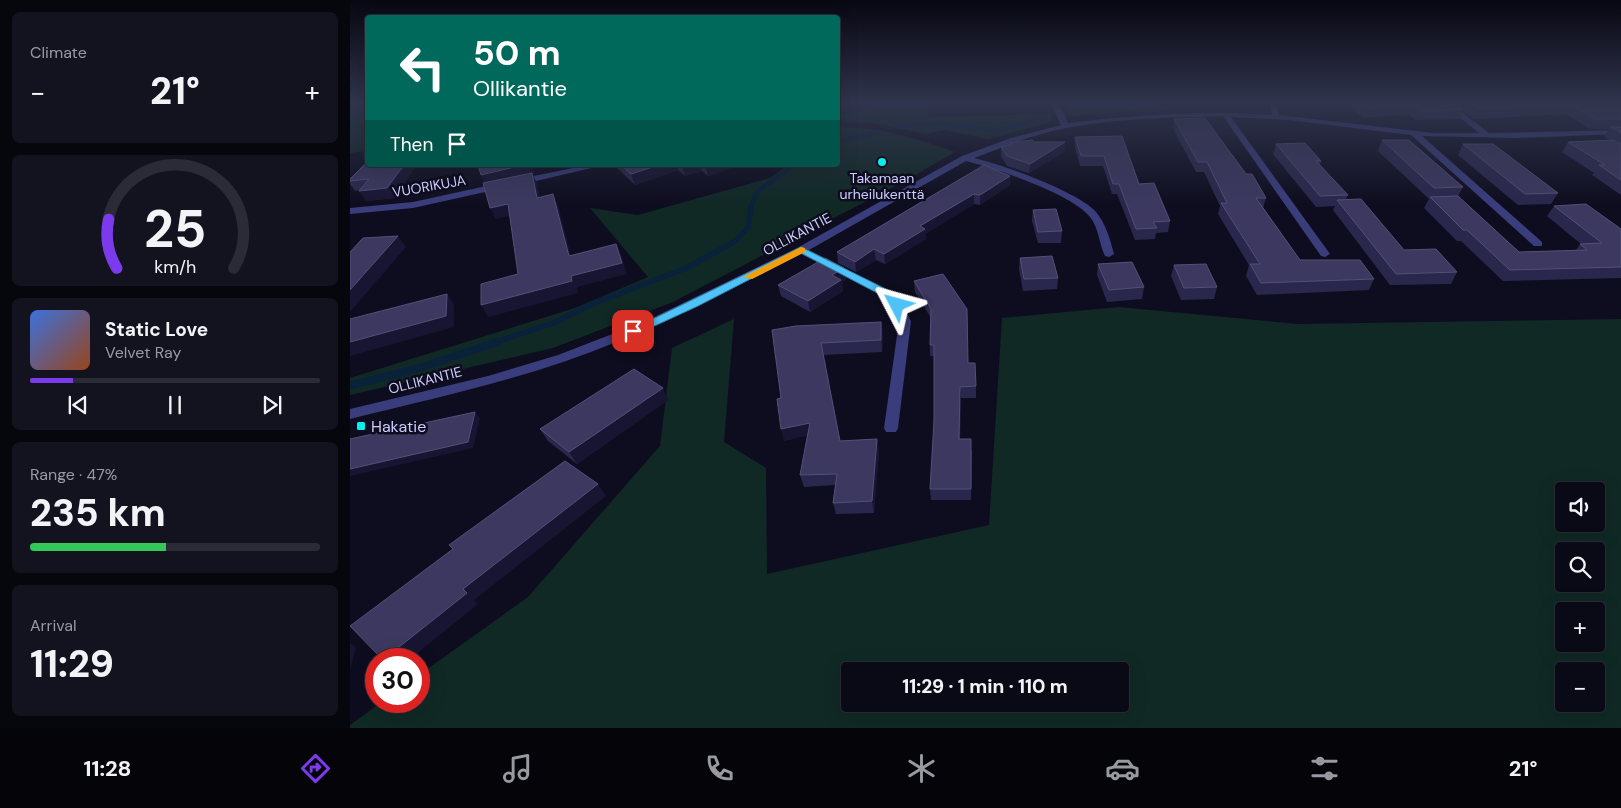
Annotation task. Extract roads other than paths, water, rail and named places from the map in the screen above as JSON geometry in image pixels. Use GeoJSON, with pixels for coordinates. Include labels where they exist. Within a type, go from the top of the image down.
{"type":"FeatureCollection","features":[{"type":"Feature","properties":{"kind":"street","name":"OLLIKANTIE"},"geometry":{"type":"LineString","coordinates":[[350,414],[489,380],[562,358],[650,324],[801,250],[965,158],[1025,137]]}},
{"type":"Feature","properties":{"kind":"street"},"geometry":{"type":"LineString","coordinates":[[1241,137],[1325,254]]}},
{"type":"Feature","properties":{"kind":"street"},"geometry":{"type":"LineString","coordinates":[[1420,137],[1538,244]]}},
{"type":"Feature","properties":{"kind":"street"},"geometry":{"type":"LineString","coordinates":[[1595,137],[1607,144]]}},
{"type":"Feature","properties":{"kind":"street"},"geometry":{"type":"LineString","coordinates":[[965,158],[978,161],[1064,195],[1088,209],[1102,229],[1108,254]]}},
{"type":"Feature","properties":{"kind":"street","name":"VUORIKUJA"},"geometry":{"type":"LineString","coordinates":[[354,211],[413,205],[591,167]]}},
{"type":"Feature","properties":{"kind":"street"},"geometry":{"type":"LineString","coordinates":[[350,219],[354,211]]}},
{"type":"Feature","properties":{"kind":"street"},"geometry":{"type":"LineString","coordinates":[[801,250],[887,294],[897,305],[905,321],[891,428]]}},
{"type":"Feature","properties":{"kind":"waterway"},"geometry":{"type":"LineString","coordinates":[[840,141],[857,137]]}},
{"type":"Feature","properties":{"kind":"waterway"},"geometry":{"type":"LineString","coordinates":[[750,209],[757,192],[791,167]]}},
{"type":"Feature","properties":{"kind":"waterway"},"geometry":{"type":"LineString","coordinates":[[493,343],[553,323],[597,302],[684,269],[734,242],[748,228],[751,208]]}},
{"type":"Feature","properties":{"kind":"waterway"},"geometry":{"type":"LineString","coordinates":[[350,386],[422,367],[497,342]]}},
{"type":"Feature","properties":{"kind":"place","name":"Takamaan urheilukenttä"},"geometry":{"type":"Point","coordinates":[882,162]}},
{"type":"Feature","properties":{"kind":"place","name":"Hakatie"},"geometry":{"type":"Point","coordinates":[361,426]}}]}
